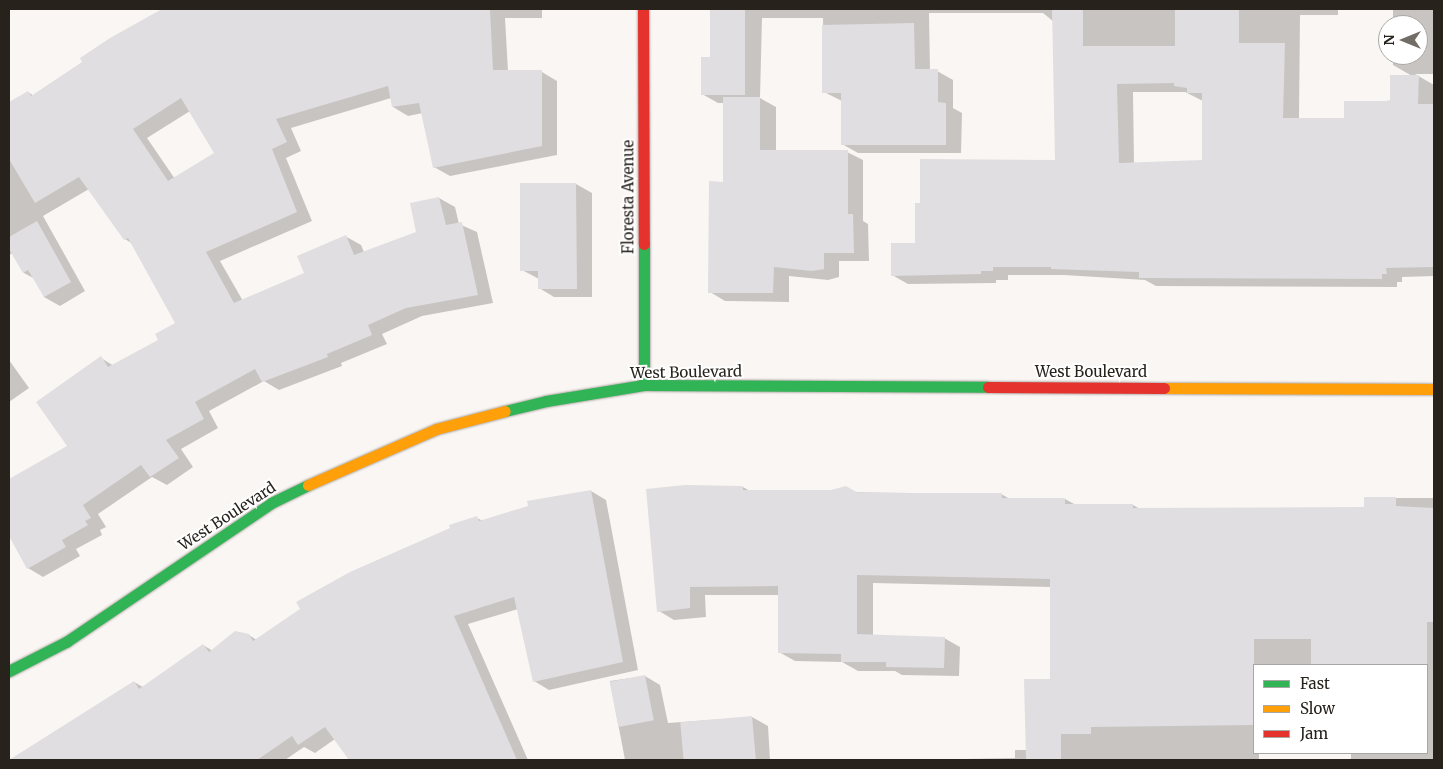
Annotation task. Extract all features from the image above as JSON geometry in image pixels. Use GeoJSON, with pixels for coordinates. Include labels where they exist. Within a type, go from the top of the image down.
{"type":"FeatureCollection","features":[{"type":"Feature","properties":{"kind":"street","name":"Floresta Avenue"},"geometry":{"type":"LineString","coordinates":[[643,9],[644,385]]}},
{"type":"Feature","properties":{"kind":"street","name":"West Boulevard"},"geometry":{"type":"LineString","coordinates":[[9,671],[66,642],[271,503],[358,461],[436,429],[546,401],[644,385],[1434,389]]}},
{"type":"Feature","properties":{"kind":"building"},"geometry":{"type":"Polygon","coordinates":[[[162,9],[490,9],[493,70],[542,70],[542,146],[433,168],[419,103],[392,107],[388,86],[276,119],[287,142],[272,149],[297,212],[206,252],[234,303],[304,273],[297,256],[346,235],[354,255],[416,232],[410,203],[439,197],[446,225],[462,222],[478,295],[406,308],[368,325],[372,335],[327,354],[328,357],[262,382],[255,369],[195,402],[204,419],[166,440],[179,458],[150,477],[141,465],[83,505],[91,518],[85,521],[88,525],[62,540],[66,547],[27,569],[9,536],[9,479],[67,446],[36,402],[101,356],[108,367],[158,340],[155,334],[175,323],[128,238],[124,240],[79,177],[35,203],[9,159],[9,102],[28,91],[31,96],[82,62],[80,58],[110,38],[162,9]],[[181,98],[133,129],[168,181],[214,153],[181,98]]]}},
{"type":"Feature","properties":{"kind":"building"},"geometry":{"type":"Polygon","coordinates":[[[710,9],[745,9],[745,95],[701,95],[701,57],[710,57],[710,9]]]}},
{"type":"Feature","properties":{"kind":"building"},"geometry":{"type":"Polygon","coordinates":[[[1052,9],[1083,9],[1083,46],[1175,46],[1175,9],[1239,9],[1239,43],[1285,43],[1283,118],[1344,118],[1344,101],[1390,100],[1390,75],[1419,75],[1418,104],[1434,104],[1434,267],[1386,268],[1387,274],[1382,274],[1382,279],[1139,278],[1139,272],[1051,269],[1051,267],[993,267],[993,271],[981,271],[981,274],[891,276],[891,243],[915,243],[915,203],[920,203],[920,159],[1055,160],[1052,9]],[[1174,83],[1117,84],[1119,163],[1202,160],[1202,93],[1187,93],[1187,88],[1174,86],[1174,83]]]}},
{"type":"Feature","properties":{"kind":"building"},"geometry":{"type":"Polygon","coordinates":[[[914,23],[915,69],[938,69],[938,102],[946,103],[946,145],[841,145],[841,93],[822,93],[822,25],[914,23]]]}},
{"type":"Feature","properties":{"kind":"building"},"geometry":{"type":"Polygon","coordinates":[[[723,97],[760,97],[760,150],[848,150],[848,214],[853,214],[854,253],[824,253],[824,269],[812,271],[774,267],[773,293],[708,293],[709,181],[723,182],[723,97]]]}},
{"type":"Feature","properties":{"kind":"building"},"geometry":{"type":"Polygon","coordinates":[[[520,183],[576,183],[577,289],[538,289],[538,271],[520,271],[520,183]]]}},
{"type":"Feature","properties":{"kind":"building"},"geometry":{"type":"Polygon","coordinates":[[[37,221],[71,282],[44,297],[28,270],[23,273],[9,249],[9,237],[37,221]]]}},
{"type":"Feature","properties":{"kind":"building"},"geometry":{"type":"Polygon","coordinates":[[[685,485],[743,486],[743,490],[831,490],[846,486],[858,493],[1002,493],[1002,498],[1065,498],[1065,504],[1133,504],[1133,508],[1364,507],[1364,497],[1396,497],[1396,506],[1434,508],[1434,622],[1427,622],[1427,664],[1311,664],[1311,639],[1254,639],[1253,725],[1091,727],[1091,734],[1061,734],[1061,760],[1026,760],[1024,679],[1050,679],[1050,579],[857,575],[857,634],[945,637],[944,668],[886,667],[886,662],[841,662],[841,654],[778,653],[778,586],[690,587],[690,608],[657,612],[646,489],[685,485]]]}},
{"type":"Feature","properties":{"kind":"building"},"geometry":{"type":"Polygon","coordinates":[[[591,490],[623,662],[533,682],[514,597],[454,616],[517,760],[349,760],[325,727],[298,745],[292,736],[257,760],[9,760],[134,681],[139,689],[203,644],[209,652],[235,631],[249,634],[253,641],[300,609],[296,602],[350,572],[450,528],[449,525],[477,516],[479,521],[528,506],[527,501],[591,490]]]}},
{"type":"Feature","properties":{"kind":"building"},"geometry":{"type":"Polygon","coordinates":[[[645,675],[654,720],[618,727],[610,682],[645,675]]]}},
{"type":"Feature","properties":{"kind":"building"},"geometry":{"type":"Polygon","coordinates":[[[752,716],[756,760],[684,760],[680,722],[752,716]]]}},
{"type":"Feature","properties":{"kind":"traffic: fast"},"geometry":{"type":"LineString","coordinates":[[644,244],[644,385]]}},
{"type":"Feature","properties":{"kind":"traffic: fast"},"geometry":{"type":"LineString","coordinates":[[505,411],[546,401],[644,385],[988,387]]}},
{"type":"Feature","properties":{"kind":"traffic: fast"},"geometry":{"type":"LineString","coordinates":[[9,671],[66,642],[271,503],[308,485]]}},
{"type":"Feature","properties":{"kind":"traffic: slow"},"geometry":{"type":"LineString","coordinates":[[1164,388],[1434,389]]}},
{"type":"Feature","properties":{"kind":"traffic: slow"},"geometry":{"type":"LineString","coordinates":[[308,485],[436,429],[505,411]]}},
{"type":"Feature","properties":{"kind":"traffic: jam"},"geometry":{"type":"LineString","coordinates":[[643,9],[644,244]]}},
{"type":"Feature","properties":{"kind":"traffic: jam"},"geometry":{"type":"LineString","coordinates":[[988,387],[1164,388]]}}]}
